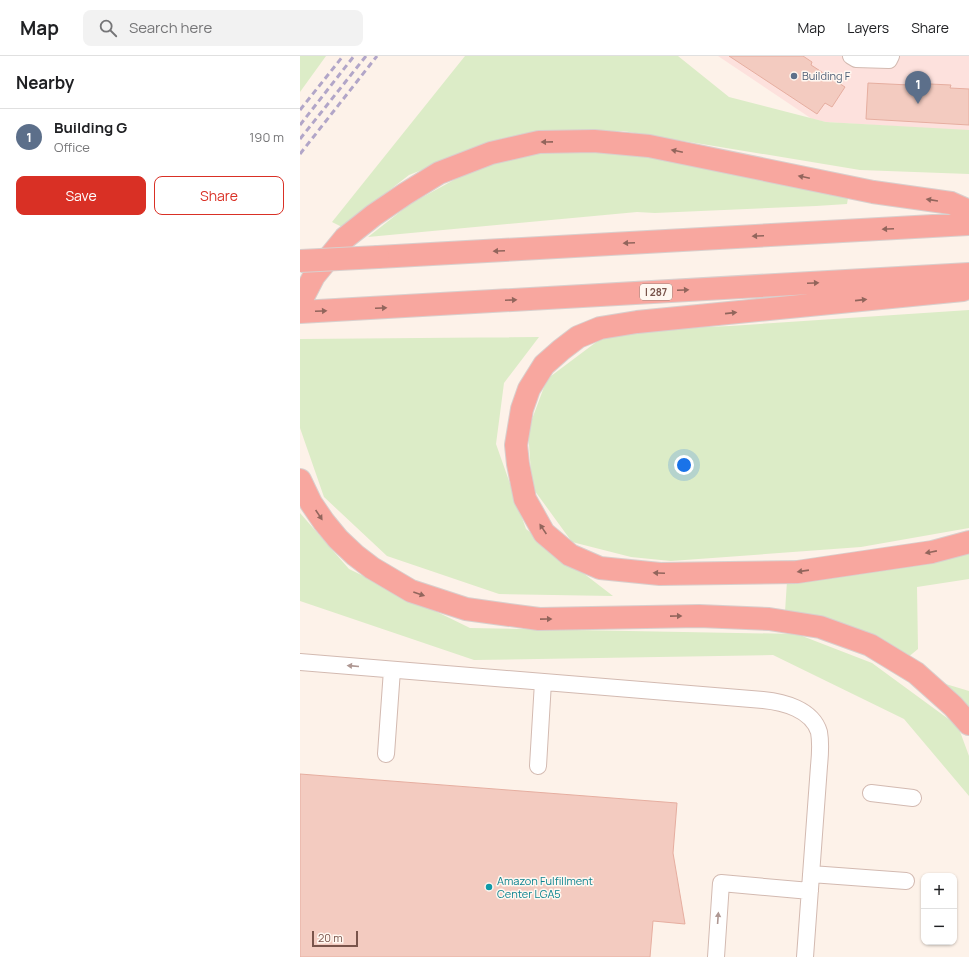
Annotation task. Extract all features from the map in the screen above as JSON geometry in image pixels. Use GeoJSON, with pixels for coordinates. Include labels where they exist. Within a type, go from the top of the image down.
{"type":"FeatureCollection","features":[{"type":"Feature","properties":{"kind":"highway"},"geometry":{"type":"LineString","coordinates":[[300,303],[314,276],[345,238],[374,215],[405,194],[439,173],[491,153],[539,142],[594,141],[650,146],[873,192],[951,203],[969,211]]}},
{"type":"Feature","properties":{"kind":"highway"},"geometry":{"type":"LineString","coordinates":[[300,261],[969,224]]}},
{"type":"Feature","properties":{"kind":"highway","name":"I 287"},"geometry":{"type":"LineString","coordinates":[[300,312],[969,274]]}},
{"type":"Feature","properties":{"kind":"highway"},"geometry":{"type":"LineString","coordinates":[[969,287],[963,290],[637,322],[600,328],[578,337],[560,350],[544,365],[529,389],[518,428],[516,445],[525,499],[544,532],[570,555],[600,568],[660,574],[797,572],[932,552],[969,542]]}},
{"type":"Feature","properties":{"kind":"highway"},"geometry":{"type":"LineString","coordinates":[[300,480],[311,503],[338,539],[372,568],[410,591],[466,609],[539,619],[699,616],[770,619],[820,627],[870,645],[916,673],[953,706],[969,724]]}},
{"type":"Feature","properties":{"kind":"lane"},"geometry":{"type":"LineString","coordinates":[[851,56],[856,59],[889,60],[891,56]]}},
{"type":"Feature","properties":{"kind":"lane"},"geometry":{"type":"LineString","coordinates":[[300,662],[774,701],[790,705],[804,713],[814,723],[820,740],[804,957]]}},
{"type":"Feature","properties":{"kind":"lane"},"geometry":{"type":"LineString","coordinates":[[386,754],[392,670]]}},
{"type":"Feature","properties":{"kind":"lane"},"geometry":{"type":"LineString","coordinates":[[538,766],[543,682]]}},
{"type":"Feature","properties":{"kind":"lane"},"geometry":{"type":"LineString","coordinates":[[871,794],[913,798]]}},
{"type":"Feature","properties":{"kind":"lane"},"geometry":{"type":"LineString","coordinates":[[811,874],[906,881]]}},
{"type":"Feature","properties":{"kind":"lane"},"geometry":{"type":"LineString","coordinates":[[716,957],[721,883],[810,891]]}},
{"type":"Feature","properties":{"kind":"shaded area"},"geometry":{"type":"Polygon","coordinates":[[[718,56],[969,56],[969,131],[826,122],[812,119],[718,56]]]}},
{"type":"Feature","properties":{"kind":"green space"},"geometry":{"type":"Polygon","coordinates":[[[300,56],[326,56],[300,92],[300,56]]]}},
{"type":"Feature","properties":{"kind":"green space"},"geometry":{"type":"Polygon","coordinates":[[[465,56],[678,56],[729,97],[826,122],[969,130],[969,174],[860,170],[623,131],[503,138],[409,175],[342,227],[332,222],[465,56]]]}},
{"type":"Feature","properties":{"kind":"green space"},"geometry":{"type":"Polygon","coordinates":[[[615,151],[685,162],[848,198],[847,204],[655,213],[637,212],[368,237],[410,204],[472,170],[537,152],[615,151]]]}},
{"type":"Feature","properties":{"kind":"green space"},"geometry":{"type":"Polygon","coordinates":[[[969,310],[969,528],[861,547],[671,561],[631,557],[572,542],[532,487],[528,430],[547,379],[611,331],[730,326],[969,310]]]}},
{"type":"Feature","properties":{"kind":"green space"},"geometry":{"type":"Polygon","coordinates":[[[539,337],[504,383],[496,444],[526,529],[613,596],[499,594],[387,556],[324,497],[300,428],[300,339],[539,337]]]}},
{"type":"Feature","properties":{"kind":"green space"},"geometry":{"type":"Polygon","coordinates":[[[300,513],[349,569],[470,628],[797,634],[872,663],[958,726],[969,756],[969,796],[904,719],[773,655],[474,660],[300,601],[300,513]]]}},
{"type":"Feature","properties":{"kind":"green space"},"geometry":{"type":"Polygon","coordinates":[[[969,553],[969,579],[917,587],[918,649],[907,658],[785,612],[787,581],[969,553]]]}},
{"type":"Feature","properties":{"kind":"green space"},"geometry":{"type":"Polygon","coordinates":[[[939,682],[969,691],[969,712],[939,682]]]}},
{"type":"Feature","properties":{"kind":"building","name":"Building F"},"geometry":{"type":"Polygon","coordinates":[[[729,56],[803,56],[812,62],[811,65],[845,87],[832,107],[825,103],[817,114],[729,56]]]}},
{"type":"Feature","properties":{"kind":"building"},"geometry":{"type":"Polygon","coordinates":[[[868,83],[930,86],[930,84],[951,85],[950,88],[969,89],[969,125],[866,119],[868,83]]]}},
{"type":"Feature","properties":{"kind":"building","name":"Amazon Fulfillment Center LGA5"},"geometry":{"type":"Polygon","coordinates":[[[300,774],[677,803],[673,853],[685,924],[653,921],[650,957],[300,957],[300,774]]]}},
{"type":"Feature","properties":{"kind":"railway"},"geometry":{"type":"LineString","coordinates":[[300,110],[343,56]]}},
{"type":"Feature","properties":{"kind":"railway"},"geometry":{"type":"LineString","coordinates":[[300,125],[354,56]]}},
{"type":"Feature","properties":{"kind":"railway"},"geometry":{"type":"LineString","coordinates":[[300,139],[366,56]]}},
{"type":"Feature","properties":{"kind":"railway"},"geometry":{"type":"LineString","coordinates":[[300,154],[377,56]]}},
{"type":"Feature","properties":{"kind":"place","name":"Building F"},"geometry":{"type":"Point","coordinates":[794,76]}},
{"type":"Feature","properties":{"kind":"place","name":"Building G"},"geometry":{"type":"Point","coordinates":[918,104]}},
{"type":"Feature","properties":{"kind":"place","name":"Amazon Fulfillment Center LGA5"},"geometry":{"type":"Point","coordinates":[489,887]}}]}
